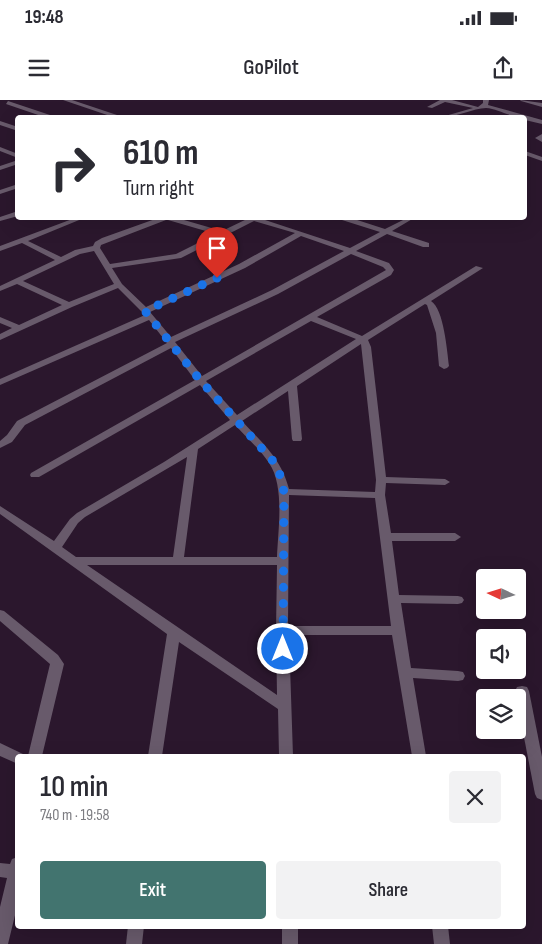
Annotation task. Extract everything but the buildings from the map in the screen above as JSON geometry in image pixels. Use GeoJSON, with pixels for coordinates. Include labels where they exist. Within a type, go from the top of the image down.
{"type":"FeatureCollection","features":[{"type":"Feature","properties":{"kind":"street"},"geometry":{"type":"LineString","coordinates":[[66,100],[114,115]]}},
{"type":"Feature","properties":{"kind":"street"},"geometry":{"type":"LineString","coordinates":[[430,107],[444,100],[483,105],[516,115]]}},
{"type":"Feature","properties":{"kind":"street"},"geometry":{"type":"LineString","coordinates":[[523,100],[542,105]]}},
{"type":"Feature","properties":{"kind":"street"},"geometry":{"type":"LineString","coordinates":[[8,103],[45,115]]}},
{"type":"Feature","properties":{"kind":"street"},"geometry":{"type":"LineString","coordinates":[[449,115],[483,105]]}},
{"type":"Feature","properties":{"kind":"street"},"geometry":{"type":"LineString","coordinates":[[527,118],[542,122]]}},
{"type":"Feature","properties":{"kind":"street"},"geometry":{"type":"LineString","coordinates":[[0,123],[15,128]]}},
{"type":"Feature","properties":{"kind":"street"},"geometry":{"type":"LineString","coordinates":[[542,136],[538,138],[542,140]]}},
{"type":"Feature","properties":{"kind":"street"},"geometry":{"type":"LineString","coordinates":[[0,149],[15,155]]}},
{"type":"Feature","properties":{"kind":"street"},"geometry":{"type":"LineString","coordinates":[[527,154],[542,159]]}},
{"type":"Feature","properties":{"kind":"street"},"geometry":{"type":"LineString","coordinates":[[0,168],[15,163]]}},
{"type":"Feature","properties":{"kind":"street"},"geometry":{"type":"LineString","coordinates":[[0,192],[15,187]]}},
{"type":"Feature","properties":{"kind":"street"},"geometry":{"type":"LineString","coordinates":[[0,220],[15,214]]}},
{"type":"Feature","properties":{"kind":"street"},"geometry":{"type":"LineString","coordinates":[[0,249],[68,220]]}},
{"type":"Feature","properties":{"kind":"street"},"geometry":{"type":"LineString","coordinates":[[0,289],[78,252],[96,248],[98,244],[105,240],[158,220]]}},
{"type":"Feature","properties":{"kind":"street"},"geometry":{"type":"LineString","coordinates":[[178,220],[224,234]]}},
{"type":"Feature","properties":{"kind":"street"},"geometry":{"type":"LineString","coordinates":[[109,266],[178,256],[249,220]]}},
{"type":"Feature","properties":{"kind":"street"},"geometry":{"type":"LineString","coordinates":[[35,476],[388,273],[390,270],[386,265],[301,233],[259,220]]}},
{"type":"Feature","properties":{"kind":"street"},"geometry":{"type":"LineString","coordinates":[[351,220],[426,245]]}},
{"type":"Feature","properties":{"kind":"street"},"geometry":{"type":"LineString","coordinates":[[0,445],[12,438],[16,428],[21,423],[170,342],[231,314],[407,220]]}},
{"type":"Feature","properties":{"kind":"street"},"geometry":{"type":"LineString","coordinates":[[0,382],[148,313],[242,266],[301,233]]}},
{"type":"Feature","properties":{"kind":"street"},"geometry":{"type":"LineString","coordinates":[[21,240],[60,260]]}},
{"type":"Feature","properties":{"kind":"street"},"geometry":{"type":"LineString","coordinates":[[96,248],[109,266],[119,285],[148,313],[200,380],[274,462],[280,475],[284,492],[282,630],[286,754]]}},
{"type":"Feature","properties":{"kind":"street"},"geometry":{"type":"LineString","coordinates":[[55,548],[80,515],[193,448],[233,418],[292,384],[479,268]]}},
{"type":"Feature","properties":{"kind":"street"},"geometry":{"type":"LineString","coordinates":[[16,281],[69,305]]}},
{"type":"Feature","properties":{"kind":"street"},"geometry":{"type":"LineString","coordinates":[[0,337],[69,305],[119,285]]}},
{"type":"Feature","properties":{"kind":"street"},"geometry":{"type":"LineString","coordinates":[[425,301],[431,304],[440,333],[444,366]]}},
{"type":"Feature","properties":{"kind":"street"},"geometry":{"type":"LineString","coordinates":[[310,317],[363,339],[367,347],[381,480],[380,495],[404,673],[419,754]]}},
{"type":"Feature","properties":{"kind":"street"},"geometry":{"type":"LineString","coordinates":[[0,320],[18,328]]}},
{"type":"Feature","properties":{"kind":"street"},"geometry":{"type":"LineString","coordinates":[[292,384],[296,439]]}},
{"type":"Feature","properties":{"kind":"street"},"geometry":{"type":"LineString","coordinates":[[178,561],[193,448]]}},
{"type":"Feature","properties":{"kind":"street"},"geometry":{"type":"LineString","coordinates":[[381,480],[445,482]]}},
{"type":"Feature","properties":{"kind":"street"},"geometry":{"type":"LineString","coordinates":[[284,492],[380,495]]}},
{"type":"Feature","properties":{"kind":"street"},"geometry":{"type":"LineString","coordinates":[[0,509],[174,632],[283,706]]}},
{"type":"Feature","properties":{"kind":"street"},"geometry":{"type":"LineString","coordinates":[[387,537],[455,537]]}},
{"type":"Feature","properties":{"kind":"street"},"geometry":{"type":"LineString","coordinates":[[74,561],[283,561]]}},
{"type":"Feature","properties":{"kind":"street"},"geometry":{"type":"LineString","coordinates":[[395,599],[458,600]]}},
{"type":"Feature","properties":{"kind":"street"},"geometry":{"type":"LineString","coordinates":[[0,614],[53,658],[57,664],[35,754]]}},
{"type":"Feature","properties":{"kind":"street"},"geometry":{"type":"LineString","coordinates":[[282,630],[398,631]]}},
{"type":"Feature","properties":{"kind":"street"},"geometry":{"type":"LineString","coordinates":[[155,754],[174,632]]}},
{"type":"Feature","properties":{"kind":"street"},"geometry":{"type":"LineString","coordinates":[[404,673],[458,676]]}},
{"type":"Feature","properties":{"kind":"street"},"geometry":{"type":"LineString","coordinates":[[526,716],[533,761],[542,794]]}},
{"type":"Feature","properties":{"kind":"street"},"geometry":{"type":"LineString","coordinates":[[0,749],[15,756]]}},
{"type":"Feature","properties":{"kind":"street"},"geometry":{"type":"LineString","coordinates":[[0,944],[13,869]]}},
{"type":"Feature","properties":{"kind":"street"},"geometry":{"type":"LineString","coordinates":[[134,944],[136,929]]}},
{"type":"Feature","properties":{"kind":"street"},"geometry":{"type":"LineString","coordinates":[[290,929],[290,944]]}},
{"type":"Feature","properties":{"kind":"street"},"geometry":{"type":"LineString","coordinates":[[440,929],[442,944]]}},
{"type":"Feature","properties":{"kind":"route"},"geometry":{"type":"LineString","coordinates":[[217,278],[145,311],[200,380],[278,468],[284,492],[283,649]]}}]}
